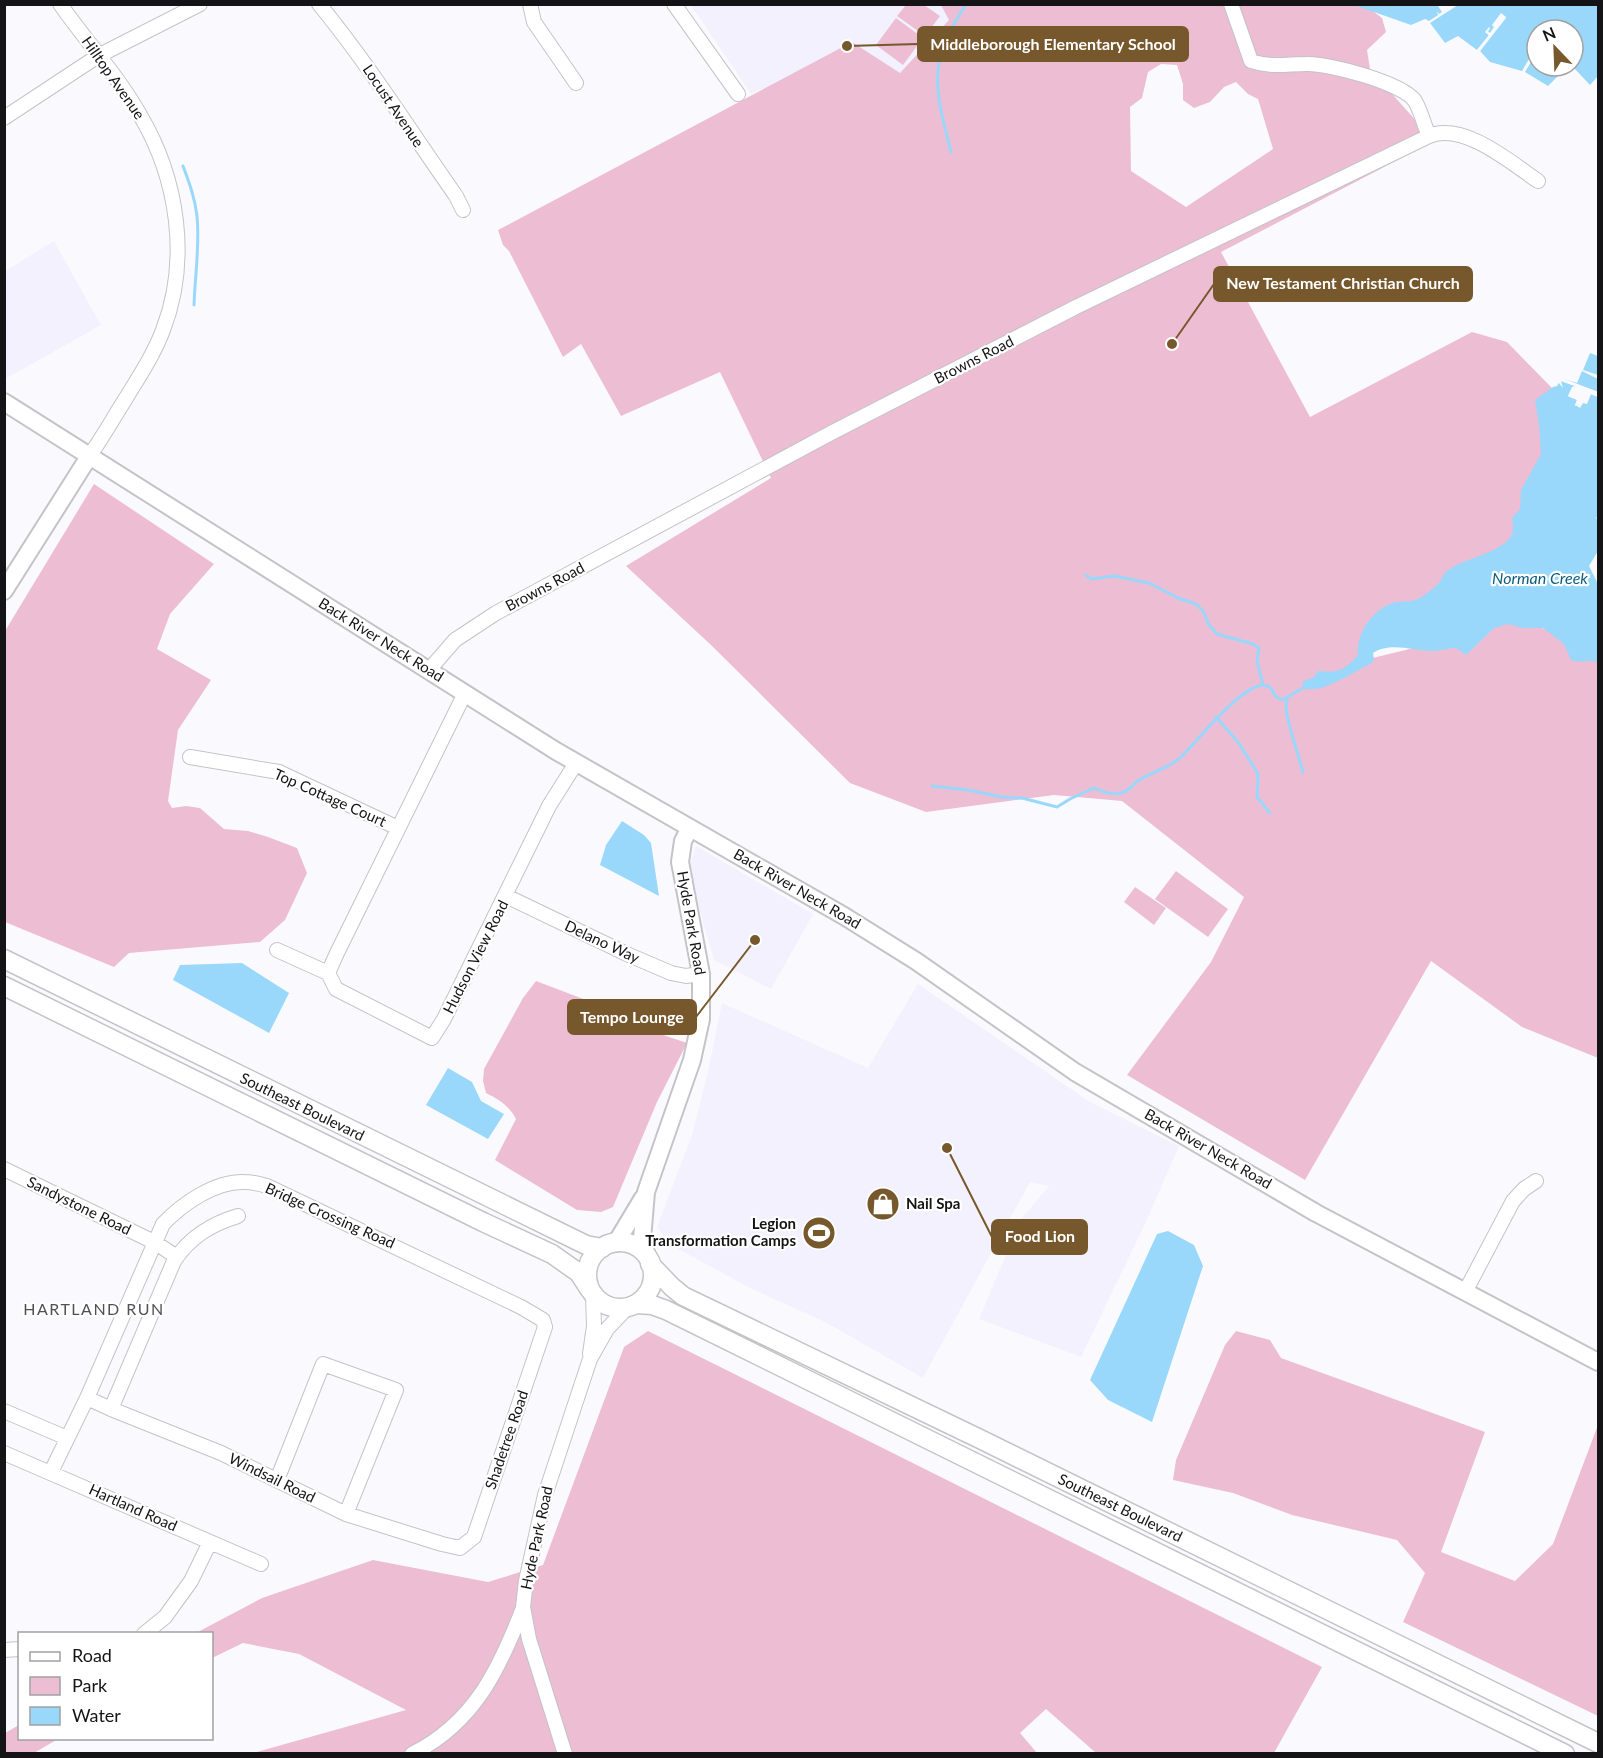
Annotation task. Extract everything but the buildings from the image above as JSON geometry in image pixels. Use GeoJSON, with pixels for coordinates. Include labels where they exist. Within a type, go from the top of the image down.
{"type":"FeatureCollection","features":[{"type":"Feature","properties":{"kind":"main road","name":"Southeast Boulevard"},"geometry":{"type":"LineString","coordinates":[[4,959],[586,1245],[609,1245]]}},
{"type":"Feature","properties":{"kind":"main road","name":"Southeast Boulevard"},"geometry":{"type":"LineString","coordinates":[[4,986],[552,1254],[579,1273],[592,1292]]}},
{"type":"Feature","properties":{"kind":"main road"},"geometry":{"type":"LineString","coordinates":[[631,1244],[639,1248],[649,1260],[653,1278],[643,1298],[632,1306],[613,1308],[602,1303],[592,1292],[587,1271],[592,1258],[609,1245],[631,1244]]}},
{"type":"Feature","properties":{"kind":"main road","name":"Southeast Boulevard"},"geometry":{"type":"LineString","coordinates":[[649,1260],[672,1287],[683,1296],[1599,1743]]}},
{"type":"Feature","properties":{"kind":"main road","name":"Southeast Boulevard"},"geometry":{"type":"LineString","coordinates":[[632,1306],[652,1305],[666,1310],[1565,1754]]}},
{"type":"Feature","properties":{"kind":"street","name":"Hilltop Avenue"},"geometry":{"type":"LineString","coordinates":[[60,4],[140,114],[154,142],[172,195],[178,254],[171,302],[156,347],[90,455]]}},
{"type":"Feature","properties":{"kind":"street"},"geometry":{"type":"LineString","coordinates":[[4,118],[98,56],[200,4]]}},
{"type":"Feature","properties":{"kind":"street","name":"Locust Avenue"},"geometry":{"type":"LineString","coordinates":[[319,4],[371,72],[456,196],[463,210]]}},
{"type":"Feature","properties":{"kind":"street"},"geometry":{"type":"LineString","coordinates":[[530,4],[534,22],[576,83]]}},
{"type":"Feature","properties":{"kind":"street"},"geometry":{"type":"LineString","coordinates":[[674,4],[738,94]]}},
{"type":"Feature","properties":{"kind":"street"},"geometry":{"type":"LineString","coordinates":[[1231,4],[1238,18],[1251,61],[1271,66],[1324,65],[1394,87],[1414,101],[1429,136]]}},
{"type":"Feature","properties":{"kind":"street","name":"Browns Road"},"geometry":{"type":"LineString","coordinates":[[429,670],[455,640],[496,613],[831,433],[1076,307],[1429,136],[1445,132],[1467,136],[1538,181]]}},
{"type":"Feature","properties":{"kind":"street","name":"Back River Neck Road"},"geometry":{"type":"LineString","coordinates":[[4,402],[576,763],[872,933],[1075,1072],[1316,1213],[1599,1362]]}},
{"type":"Feature","properties":{"kind":"street"},"geometry":{"type":"LineString","coordinates":[[4,591],[90,455]]}},
{"type":"Feature","properties":{"kind":"street"},"geometry":{"type":"LineString","coordinates":[[328,973],[465,693]]}},
{"type":"Feature","properties":{"kind":"street","name":"Top Cottage Court"},"geometry":{"type":"LineString","coordinates":[[190,757],[279,772],[398,828]]}},
{"type":"Feature","properties":{"kind":"street","name":"Hudson View Road"},"geometry":{"type":"LineString","coordinates":[[277,950],[328,973],[336,989],[432,1038],[444,1019],[549,806],[576,763]]}},
{"type":"Feature","properties":{"kind":"street","name":"Hyde Park Road"},"geometry":{"type":"LineString","coordinates":[[649,1260],[642,1239],[646,1192],[699,1036],[702,1000],[701,974],[680,862],[683,841],[690,828]]}},
{"type":"Feature","properties":{"kind":"street","name":"Delano Way"},"geometry":{"type":"LineString","coordinates":[[506,896],[671,973],[686,976],[701,974]]}},
{"type":"Feature","properties":{"kind":"street","name":"Sandystone Road"},"geometry":{"type":"LineString","coordinates":[[4,1170],[154,1242],[177,1257]]}},
{"type":"Feature","properties":{"kind":"street","name":"Bridge Crossing Road"},"geometry":{"type":"LineString","coordinates":[[51,1472],[87,1398],[163,1224],[191,1200],[224,1185],[243,1181],[278,1191],[535,1315],[543,1320],[545,1327]]}},
{"type":"Feature","properties":{"kind":"street"},"geometry":{"type":"LineString","coordinates":[[1465,1292],[1513,1202],[1524,1189],[1536,1181]]}},
{"type":"Feature","properties":{"kind":"street","name":"Hyde Park Road"},"geometry":{"type":"LineString","coordinates":[[609,1245],[646,1192]]}},
{"type":"Feature","properties":{"kind":"street"},"geometry":{"type":"LineString","coordinates":[[111,1409],[177,1257],[188,1242],[203,1231],[238,1216]]}},
{"type":"Feature","properties":{"kind":"street","name":"Hyde Park Road"},"geometry":{"type":"LineString","coordinates":[[590,1359],[594,1326],[592,1292]]}},
{"type":"Feature","properties":{"kind":"street","name":"Hyde Park Road"},"geometry":{"type":"LineString","coordinates":[[565,1754],[529,1639],[523,1606],[533,1544],[545,1495],[590,1359],[607,1329],[632,1306]]}},
{"type":"Feature","properties":{"kind":"street","name":"Shadetree Road"},"geometry":{"type":"LineString","coordinates":[[460,1548],[474,1537],[545,1327]]}},
{"type":"Feature","properties":{"kind":"street"},"geometry":{"type":"LineString","coordinates":[[277,1480],[323,1364],[396,1390],[346,1514]]}},
{"type":"Feature","properties":{"kind":"street","name":"Windsail Road"},"geometry":{"type":"LineString","coordinates":[[87,1398],[221,1452],[346,1514],[460,1548]]}},
{"type":"Feature","properties":{"kind":"street"},"geometry":{"type":"LineString","coordinates":[[4,1411],[67,1438]]}},
{"type":"Feature","properties":{"kind":"street","name":"Hartland Road"},"geometry":{"type":"LineString","coordinates":[[4,1453],[261,1564]]}},
{"type":"Feature","properties":{"kind":"street"},"geometry":{"type":"LineString","coordinates":[[146,1632],[165,1617],[191,1581],[210,1542]]}},
{"type":"Feature","properties":{"kind":"street"},"geometry":{"type":"LineString","coordinates":[[412,1754],[453,1728],[481,1696],[515,1629],[523,1606]]}},
{"type":"Feature","properties":{"kind":"shaded area"},"geometry":{"type":"Polygon","coordinates":[[[691,5],[1039,5],[808,153],[764,88],[751,94],[691,5]]]}},
{"type":"Feature","properties":{"kind":"shaded area"},"geometry":{"type":"Polygon","coordinates":[[[54,241],[101,325],[5,379],[5,271],[54,241]]]}},
{"type":"Feature","properties":{"kind":"shaded area"},"geometry":{"type":"Polygon","coordinates":[[[696,846],[813,914],[771,989],[714,960],[698,905],[690,865],[696,846]]]}},
{"type":"Feature","properties":{"kind":"shaded area"},"geometry":{"type":"Polygon","coordinates":[[[918,984],[1090,1102],[1179,1146],[1145,1224],[1081,1357],[979,1319],[1021,1219],[1049,1186],[1030,1182],[923,1378],[827,1323],[750,1288],[669,1244],[657,1227],[692,1135],[722,1003],[868,1068],[918,984]]]}},
{"type":"Feature","properties":{"kind":"green space"},"geometry":{"type":"Polygon","coordinates":[[[906,5],[924,5],[940,16],[925,36],[897,16],[906,5]]]}},
{"type":"Feature","properties":{"kind":"green space"},"geometry":{"type":"Polygon","coordinates":[[[941,5],[1365,5],[1382,18],[1386,32],[1367,50],[1370,69],[1434,141],[1221,252],[1310,417],[1472,332],[1507,342],[1552,388],[1544,454],[1510,546],[1356,662],[1426,645],[1506,611],[1598,654],[1598,1058],[1522,1027],[1431,961],[1305,1180],[1127,1075],[1211,962],[1244,897],[1122,801],[1054,795],[926,812],[850,783],[712,646],[626,566],[771,478],[720,372],[621,416],[581,344],[563,357],[509,251],[503,245],[498,230],[852,42],[900,73],[949,20],[941,5]],[[1161,64],[1148,72],[1142,98],[1130,107],[1131,171],[1186,207],[1273,149],[1258,99],[1248,94],[1236,82],[1224,87],[1210,102],[1194,108],[1183,100],[1183,84],[1177,65],[1161,64]]]}},
{"type":"Feature","properties":{"kind":"green space"},"geometry":{"type":"Polygon","coordinates":[[[896,18],[923,38],[903,65],[876,45],[896,18]]]}},
{"type":"Feature","properties":{"kind":"green space"},"geometry":{"type":"Polygon","coordinates":[[[94,484],[214,564],[170,614],[157,649],[211,680],[178,730],[168,801],[172,808],[186,806],[200,808],[224,829],[248,831],[297,848],[307,873],[285,920],[260,942],[129,953],[114,967],[5,922],[5,631],[94,484]]]}},
{"type":"Feature","properties":{"kind":"green space"},"geometry":{"type":"Polygon","coordinates":[[[1176,871],[1228,909],[1208,937],[1155,899],[1176,871]]]}},
{"type":"Feature","properties":{"kind":"green space"},"geometry":{"type":"Polygon","coordinates":[[[1135,887],[1166,908],[1154,925],[1124,902],[1135,887]]]}},
{"type":"Feature","properties":{"kind":"green space"},"geometry":{"type":"Polygon","coordinates":[[[536,981],[615,1011],[666,1036],[687,1043],[657,1102],[613,1207],[601,1212],[577,1210],[495,1160],[516,1119],[504,1104],[486,1093],[483,1081],[484,1069],[523,998],[536,981]]]}},
{"type":"Feature","properties":{"kind":"green space"},"geometry":{"type":"Polygon","coordinates":[[[648,1331],[1322,1667],[1274,1753],[1096,1753],[1046,1709],[1020,1733],[1037,1753],[250,1754],[406,1710],[299,1654],[243,1643],[213,1658],[213,1632],[198,1632],[262,1598],[373,1560],[488,1582],[543,1565],[624,1347],[648,1331]]]}},
{"type":"Feature","properties":{"kind":"green space"},"geometry":{"type":"Polygon","coordinates":[[[1236,1331],[1270,1340],[1281,1358],[1485,1432],[1441,1552],[1515,1581],[1553,1544],[1598,1425],[1598,1716],[1403,1622],[1425,1573],[1397,1540],[1292,1515],[1233,1493],[1173,1480],[1176,1460],[1225,1345],[1236,1331]]]}},
{"type":"Feature","properties":{"kind":"green space"},"geometry":{"type":"Polygon","coordinates":[[[18,1726],[18,1740],[56,1740],[34,1753],[5,1753],[5,1733],[18,1726]]]}},
{"type":"Feature","properties":{"kind":"water"},"geometry":{"type":"Polygon","coordinates":[[[1354,5],[1440,5],[1438,6],[1442,12],[1439,14],[1437,11],[1438,15],[1429,21],[1425,19],[1411,25],[1354,5]]]}},
{"type":"Feature","properties":{"kind":"water"},"geometry":{"type":"Polygon","coordinates":[[[1458,5],[1598,5],[1598,76],[1590,85],[1583,78],[1585,18],[1525,18],[1525,66],[1522,71],[1490,62],[1480,51],[1506,18],[1502,14],[1490,33],[1485,32],[1489,35],[1477,50],[1458,36],[1445,43],[1430,23],[1458,5]]]}},
{"type":"Feature","properties":{"kind":"water"},"geometry":{"type":"Polygon","coordinates":[[[1535,78],[1556,78],[1548,86],[1535,78]]]}},
{"type":"Feature","properties":{"kind":"water"},"geometry":{"type":"Polygon","coordinates":[[[1590,353],[1598,356],[1598,375],[1583,370],[1590,353]]]}},
{"type":"Feature","properties":{"kind":"water"},"geometry":{"type":"Polygon","coordinates":[[[1582,371],[1598,379],[1598,392],[1564,379],[1577,383],[1582,371]]]}},
{"type":"Feature","properties":{"kind":"water","name":"Norman Creek"},"geometry":{"type":"Polygon","coordinates":[[[1561,381],[1575,386],[1568,396],[1577,400],[1575,406],[1591,394],[1598,397],[1598,516],[1596,518],[1598,520],[1598,551],[1589,566],[1598,584],[1598,663],[1571,660],[1564,644],[1543,628],[1522,628],[1508,624],[1494,628],[1466,655],[1456,648],[1428,651],[1388,648],[1373,653],[1372,663],[1338,681],[1319,688],[1303,688],[1302,682],[1314,677],[1318,671],[1341,670],[1358,655],[1362,632],[1377,612],[1393,603],[1420,598],[1439,583],[1447,571],[1490,552],[1506,542],[1513,530],[1512,518],[1520,509],[1521,490],[1541,454],[1535,400],[1559,383],[1563,388],[1561,381]]]}},
{"type":"Feature","properties":{"kind":"water"},"geometry":{"type":"Polygon","coordinates":[[[622,821],[644,835],[651,843],[659,896],[600,865],[606,845],[622,821]]]}},
{"type":"Feature","properties":{"kind":"water"},"geometry":{"type":"Polygon","coordinates":[[[242,963],[289,993],[269,1033],[173,980],[180,965],[242,963]]]}},
{"type":"Feature","properties":{"kind":"water"},"geometry":{"type":"Polygon","coordinates":[[[448,1068],[472,1082],[481,1101],[504,1114],[488,1139],[426,1105],[448,1068]]]}},
{"type":"Feature","properties":{"kind":"water"},"geometry":{"type":"Polygon","coordinates":[[[1168,1231],[1194,1245],[1203,1266],[1152,1422],[1108,1400],[1090,1380],[1157,1234],[1168,1231]]]}},
{"type":"Feature","properties":{"kind":"pier"},"geometry":{"type":"Polygon","coordinates":[[[1501,13],[1506,17],[1480,51],[1477,50],[1489,35],[1485,32],[1489,27],[1488,32],[1490,33],[1494,27],[1492,25],[1501,13]]]}},
{"type":"Feature","properties":{"kind":"pier"},"geometry":{"type":"Polygon","coordinates":[[[1564,379],[1598,392],[1598,397],[1591,394],[1587,404],[1583,403],[1580,408],[1575,405],[1577,400],[1568,396],[1572,387],[1575,386],[1561,381],[1564,379]]]}},
{"type":"Feature","properties":{"kind":"waterway"},"geometry":{"type":"LineString","coordinates":[[951,152],[939,101],[939,63],[952,27],[966,4]]}},
{"type":"Feature","properties":{"kind":"waterway"},"geometry":{"type":"LineString","coordinates":[[183,166],[193,196],[198,227],[194,305]]}},
{"type":"Feature","properties":{"kind":"waterway"},"geometry":{"type":"LineString","coordinates":[[1086,575],[1091,579],[1114,576],[1149,583],[1178,598],[1196,604],[1217,634],[1253,644],[1259,648],[1257,661],[1263,685]]}},
{"type":"Feature","properties":{"kind":"waterway"},"geometry":{"type":"LineString","coordinates":[[932,786],[1022,798],[1057,807],[1094,788],[1104,792],[1121,793],[1127,791],[1139,780],[1180,758],[1242,695],[1256,687],[1268,686],[1275,696],[1282,700],[1303,688]]}},
{"type":"Feature","properties":{"kind":"waterway"},"geometry":{"type":"LineString","coordinates":[[1287,698],[1286,711],[1303,772]]}},
{"type":"Feature","properties":{"kind":"waterway"},"geometry":{"type":"LineString","coordinates":[[1216,717],[1238,742],[1258,774],[1257,797],[1270,813]]}},
{"type":"Feature","properties":{"kind":"place","name":"Middleborough Elementary School"},"geometry":{"type":"Point","coordinates":[847,46]}},
{"type":"Feature","properties":{"kind":"place","name":"New Testament Christian Church"},"geometry":{"type":"Point","coordinates":[1172,344]}},
{"type":"Feature","properties":{"kind":"place","name":"Tempo Lounge"},"geometry":{"type":"Point","coordinates":[755,940]}},
{"type":"Feature","properties":{"kind":"place","name":"Food Lion"},"geometry":{"type":"Point","coordinates":[947,1148]}},
{"type":"Feature","properties":{"kind":"place","name":"Nail Spa"},"geometry":{"type":"Point","coordinates":[883,1204]}},
{"type":"Feature","properties":{"kind":"place","name":"Legion Transformation Camps"},"geometry":{"type":"Point","coordinates":[819,1233]}},
{"type":"Feature","properties":{"kind":"district","name":"HARTLAND RUN"},"geometry":{"type":"Point","coordinates":[94,1309]}}]}
